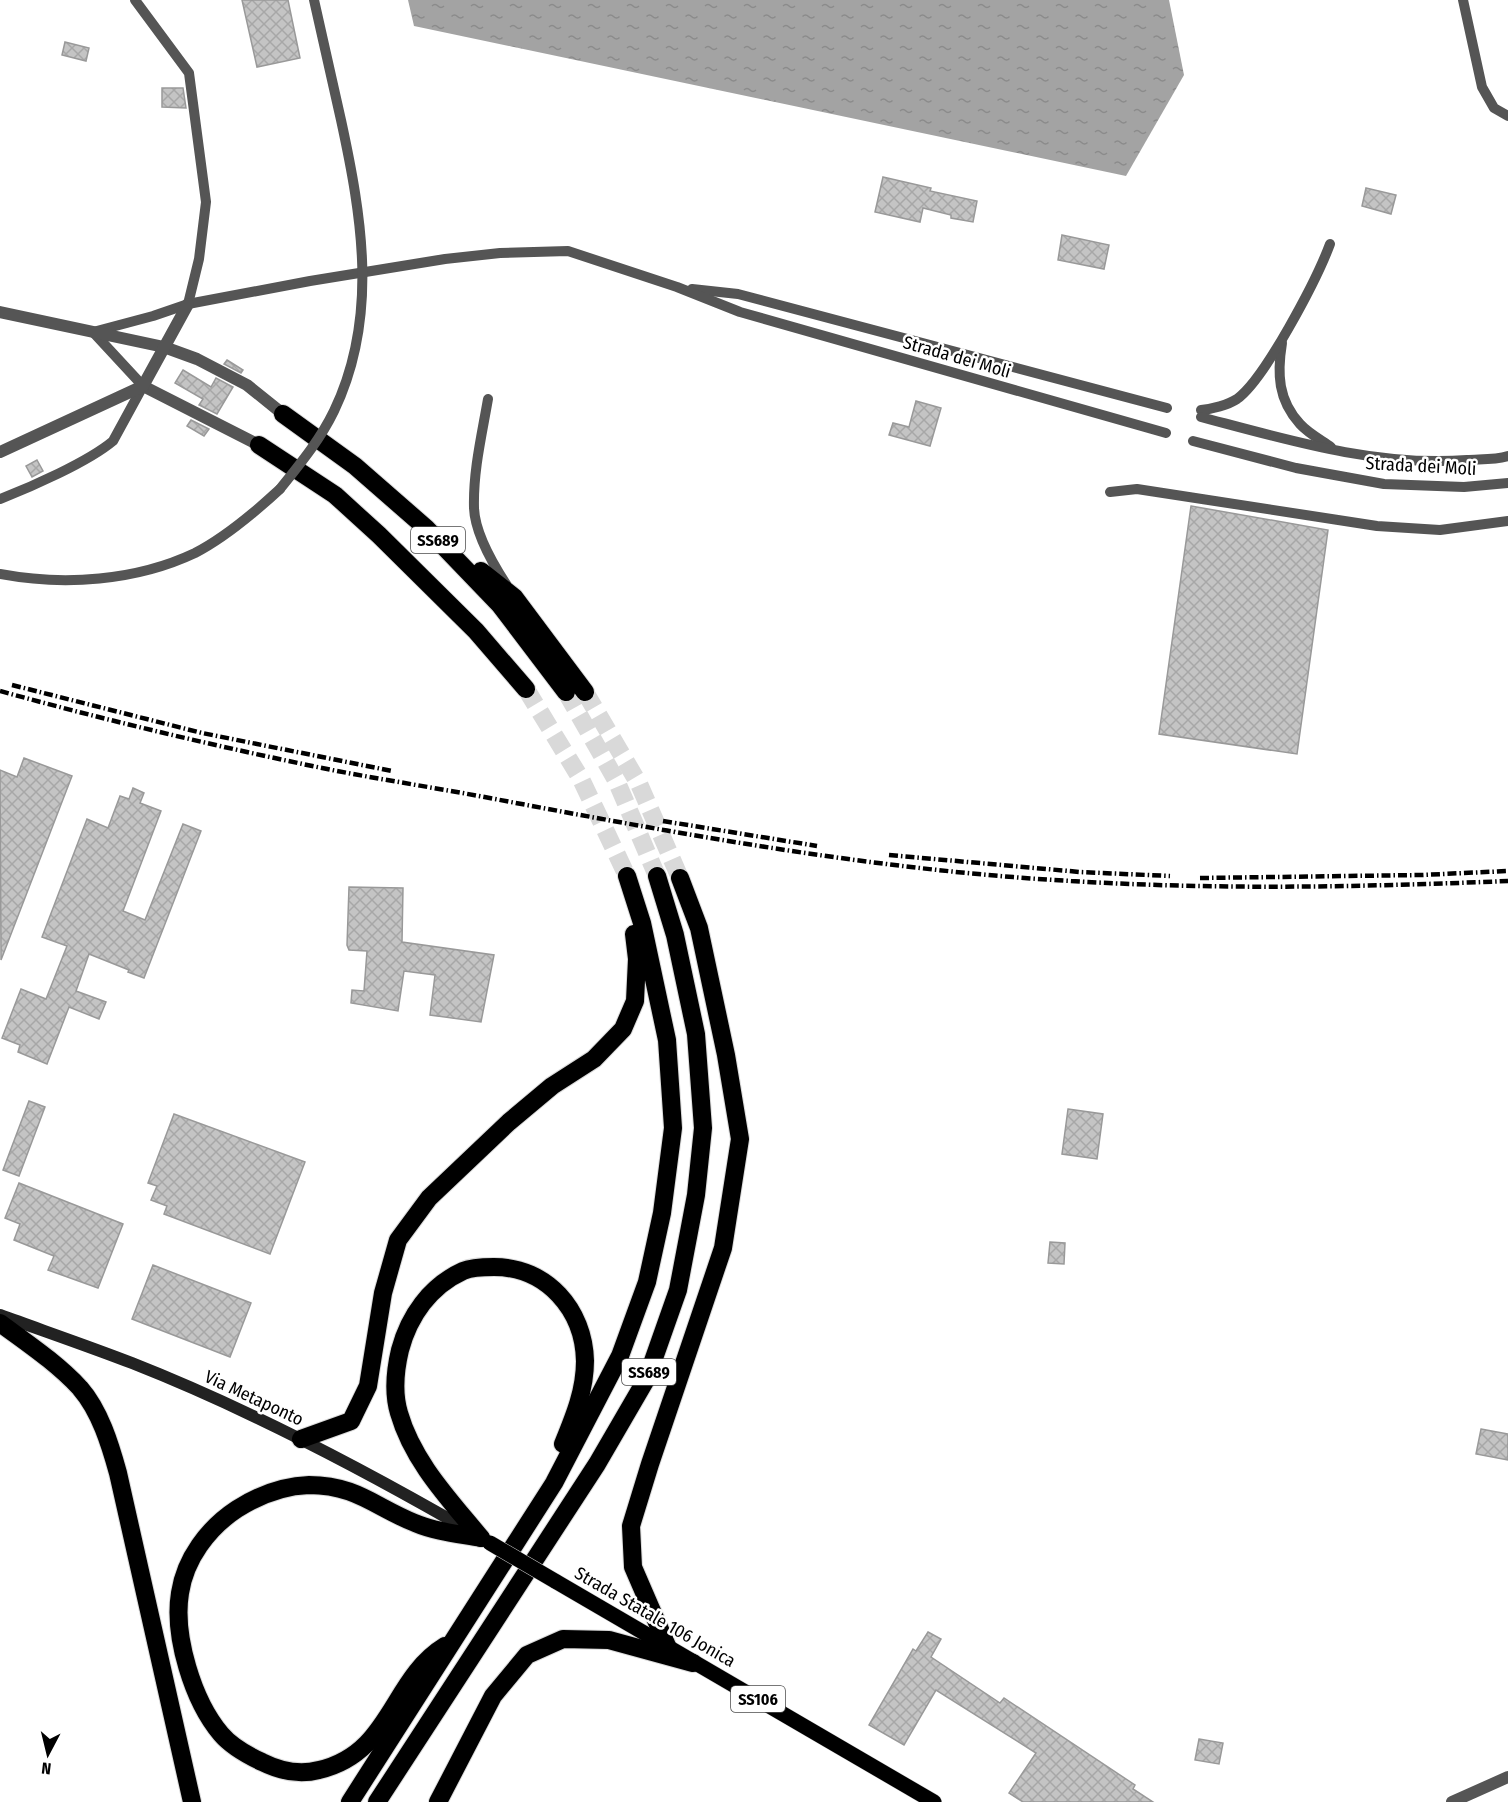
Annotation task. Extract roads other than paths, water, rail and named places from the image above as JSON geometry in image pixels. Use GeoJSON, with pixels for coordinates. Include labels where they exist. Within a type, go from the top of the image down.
{"type":"FeatureCollection","features":[{"type":"Feature","properties":{"kind":"highway","name":"SS689"},"geometry":{"type":"LineString","coordinates":[[283,414],[355,466],[426,528],[500,604],[566,692]]}},
{"type":"Feature","properties":{"kind":"highway","name":"SS689"},"geometry":{"type":"LineString","coordinates":[[259,445],[335,495],[379,535],[476,631],[526,689]]}},
{"type":"Feature","properties":{"kind":"highway"},"geometry":{"type":"LineString","coordinates":[[426,528],[514,597],[585,692]]}},
{"type":"Feature","properties":{"kind":"highway","name":"SS689"},"geometry":{"type":"LineString","coordinates":[[301,1439],[351,1421],[368,1386],[383,1293],[399,1240],[429,1198],[509,1122],[552,1086],[594,1059],[623,1029],[635,1000],[637,959],[627,876],[642,922],[667,1040],[673,1128],[662,1214],[647,1282],[620,1356],[554,1483],[350,1802]]}},
{"type":"Feature","properties":{"kind":"highway","name":"SS689"},"geometry":{"type":"LineString","coordinates":[[378,1802],[597,1464],[647,1378],[678,1290],[696,1195],[703,1128],[696,1034],[675,935],[657,876]]}},
{"type":"Feature","properties":{"kind":"highway"},"geometry":{"type":"LineString","coordinates":[[668,1648],[633,1567],[631,1526],[723,1248],[740,1139],[726,1055],[699,928],[680,878]]}},
{"type":"Feature","properties":{"kind":"highway"},"geometry":{"type":"LineString","coordinates":[[486,1540],[433,1480],[405,1431],[396,1401],[395,1383],[398,1357],[409,1323],[420,1305],[433,1291],[464,1270],[505,1267],[538,1277],[554,1288],[576,1320],[585,1361],[583,1384],[579,1406],[562,1444],[554,1483]]}},
{"type":"Feature","properties":{"kind":"highway"},"geometry":{"type":"LineString","coordinates":[[0,1323],[41,1353],[80,1389],[92,1407],[110,1446],[192,1802]]}},
{"type":"Feature","properties":{"kind":"highway"},"geometry":{"type":"LineString","coordinates":[[455,1640],[435,1653],[424,1664],[370,1741],[347,1760],[318,1771],[302,1773],[269,1766],[235,1747],[210,1719],[195,1688],[183,1649],[180,1630],[180,1594],[189,1563],[218,1523],[247,1503],[286,1488],[308,1485],[341,1488],[360,1494],[422,1526],[486,1540]]}},
{"type":"Feature","properties":{"kind":"highway"},"geometry":{"type":"LineString","coordinates":[[438,1802],[493,1696],[527,1655],[562,1639],[609,1640],[693,1663]]}},
{"type":"Feature","properties":{"kind":"main road","name":"Via Metaponto"},"geometry":{"type":"LineString","coordinates":[[0,1315],[133,1364],[301,1439],[383,1481],[486,1540]]}},
{"type":"Feature","properties":{"kind":"main road","name":"Strada Statale 106 Jonica"},"geometry":{"type":"LineString","coordinates":[[486,1540],[934,1802]]}},
{"type":"Feature","properties":{"kind":"street"},"geometry":{"type":"LineString","coordinates":[[0,452],[143,386],[188,304]]}},
{"type":"Feature","properties":{"kind":"street"},"geometry":{"type":"LineString","coordinates":[[0,312],[164,347],[197,359],[247,384],[283,414]]}},
{"type":"Feature","properties":{"kind":"street"},"geometry":{"type":"LineString","coordinates":[[143,386],[259,445]]}},
{"type":"Feature","properties":{"kind":"street"},"geometry":{"type":"LineString","coordinates":[[1452,1802],[1508,1777]]}},
{"type":"Feature","properties":{"kind":"lane"},"geometry":{"type":"LineString","coordinates":[[135,0],[189,73],[206,202],[199,259],[188,304]]}},
{"type":"Feature","properties":{"kind":"lane"},"geometry":{"type":"LineString","coordinates":[[0,574],[40,579],[123,576],[164,565],[195,552],[257,511],[280,489],[324,430],[341,395],[356,349],[363,301],[363,255],[350,160],[314,0]]}},
{"type":"Feature","properties":{"kind":"lane"},"geometry":{"type":"LineString","coordinates":[[1463,0],[1482,87],[1494,108],[1508,116]]}},
{"type":"Feature","properties":{"kind":"lane"},"geometry":{"type":"LineString","coordinates":[[1330,244],[1323,262],[1283,336],[1254,383],[1236,400],[1201,414],[1296,442],[1377,458],[1437,462],[1508,456]]}},
{"type":"Feature","properties":{"kind":"lane"},"geometry":{"type":"LineString","coordinates":[[0,499],[65,469],[113,441],[143,386],[93,332],[188,304],[377,270],[500,253],[568,251],[677,287],[738,294],[1167,408]]}},
{"type":"Feature","properties":{"kind":"lane","name":"Strada dei Moli"},"geometry":{"type":"LineString","coordinates":[[677,287],[740,312],[1166,433]]}},
{"type":"Feature","properties":{"kind":"lane"},"geometry":{"type":"LineString","coordinates":[[1283,336],[1278,370],[1284,399],[1300,425],[1334,449]]}},
{"type":"Feature","properties":{"kind":"lane"},"geometry":{"type":"LineString","coordinates":[[488,399],[477,465],[474,510],[487,554],[514,597]]}},
{"type":"Feature","properties":{"kind":"lane","name":"Strada dei Moli"},"geometry":{"type":"LineString","coordinates":[[1193,441],[1296,468],[1384,484],[1464,487],[1508,483]]}},
{"type":"Feature","properties":{"kind":"lane"},"geometry":{"type":"LineString","coordinates":[[1110,492],[1137,489],[1377,526],[1412,529],[1440,530],[1508,521]]}},
{"type":"Feature","properties":{"kind":"water"},"geometry":{"type":"Polygon","coordinates":[[[408,0],[1169,0],[1184,75],[1126,176],[414,26],[408,0]]]}},
{"type":"Feature","properties":{"kind":"tunnel"},"geometry":{"type":"LineString","coordinates":[[526,689],[581,779],[627,876]]}},
{"type":"Feature","properties":{"kind":"tunnel"},"geometry":{"type":"LineString","coordinates":[[566,692],[616,780],[657,876]]}},
{"type":"Feature","properties":{"kind":"tunnel"},"geometry":{"type":"LineString","coordinates":[[585,692],[639,784],[680,878]]}},
{"type":"Feature","properties":{"kind":"railway"},"geometry":{"type":"LineString","coordinates":[[12,685],[202,733],[392,771]]}},
{"type":"Feature","properties":{"kind":"railway"},"geometry":{"type":"LineString","coordinates":[[0,691],[223,747],[321,768],[700,836],[848,859],[996,876],[1180,886],[1290,887],[1508,881]]}},
{"type":"Feature","properties":{"kind":"railway"},"geometry":{"type":"LineString","coordinates":[[663,821],[817,846]]}},
{"type":"Feature","properties":{"kind":"railway"},"geometry":{"type":"LineString","coordinates":[[889,855],[1080,872],[1170,876]]}},
{"type":"Feature","properties":{"kind":"railway"},"geometry":{"type":"LineString","coordinates":[[1200,878],[1421,875],[1508,871]]}}]}
